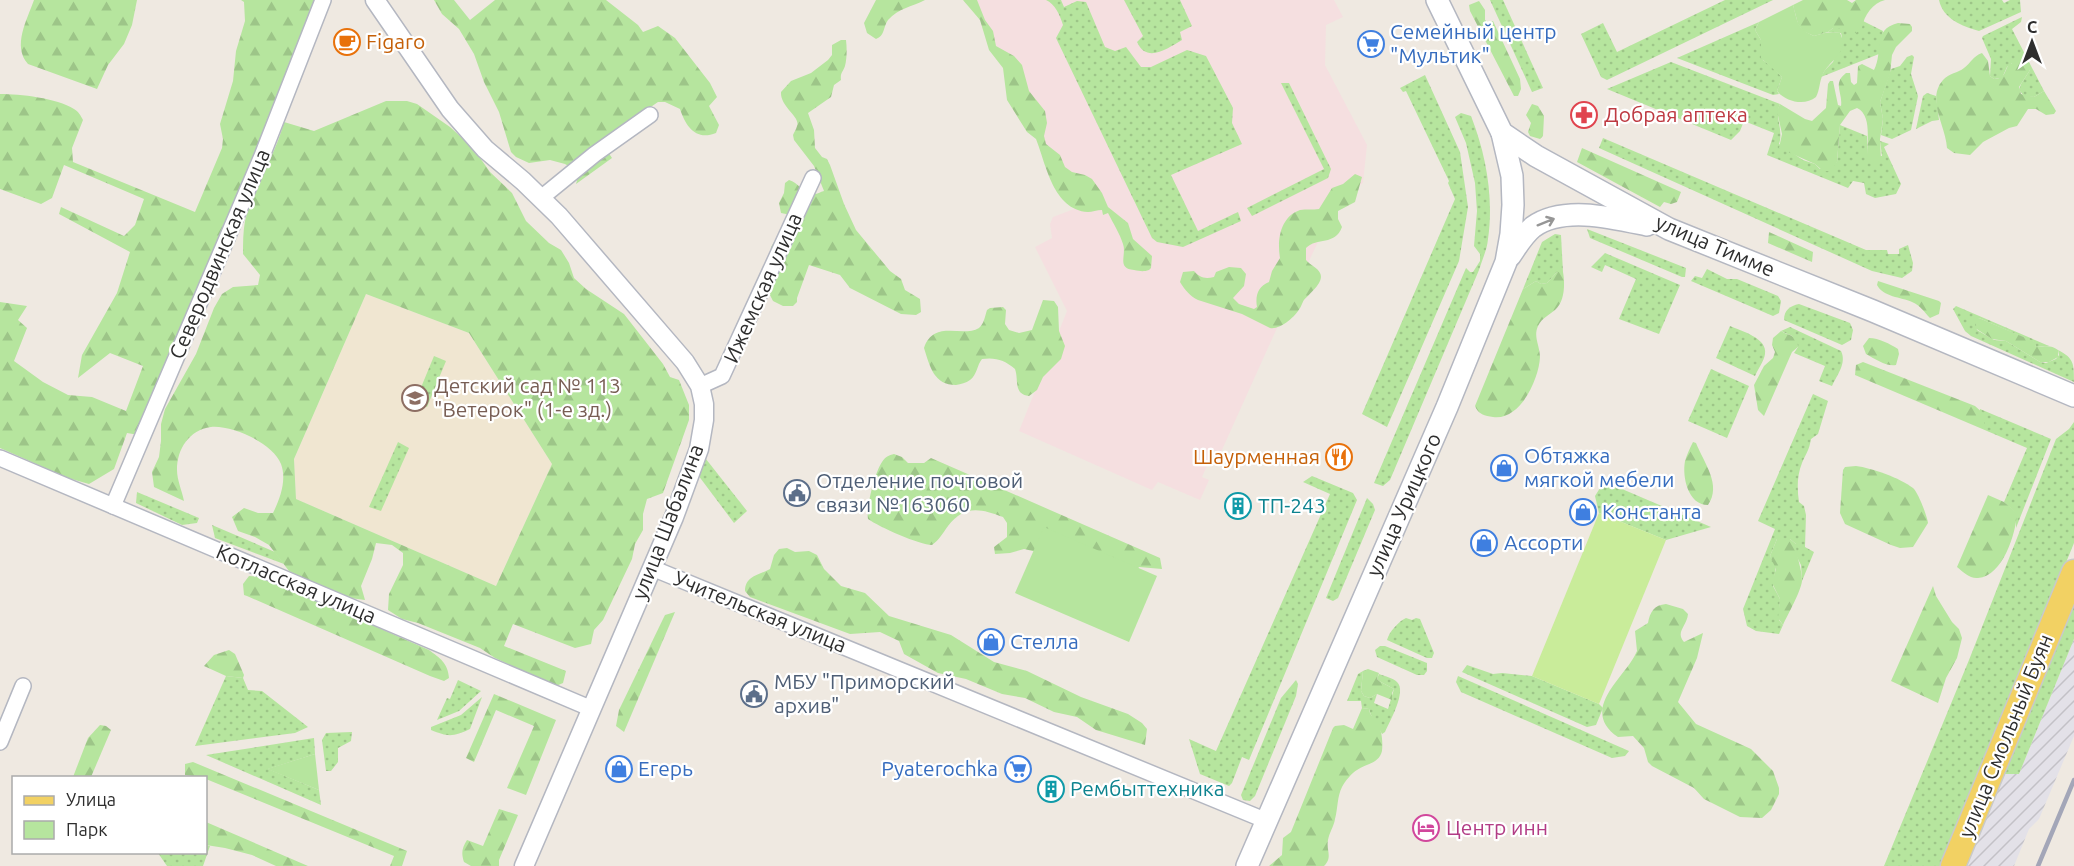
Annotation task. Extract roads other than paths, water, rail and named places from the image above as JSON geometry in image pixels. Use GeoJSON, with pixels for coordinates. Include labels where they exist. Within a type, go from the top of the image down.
{"type":"FeatureCollection","features":[{"type":"Feature","properties":{"kind":"main road"},"geometry":{"type":"LineString","coordinates":[[1437,0],[1502,134]]}},
{"type":"Feature","properties":{"kind":"main road","name":"улица Тимме"},"geometry":{"type":"LineString","coordinates":[[1502,134],[1536,156],[1669,230],[1873,311],[2074,396]]}},
{"type":"Feature","properties":{"kind":"main road","name":"улица Урицкого"},"geometry":{"type":"LineString","coordinates":[[1247,866],[1447,407],[1506,262],[1511,234],[1513,197],[1510,169],[1502,134]]}},
{"type":"Feature","properties":{"kind":"main road"},"geometry":{"type":"LineString","coordinates":[[1506,262],[1522,238],[1533,227],[1556,218],[1602,216],[1669,230]]}},
{"type":"Feature","properties":{"kind":"main road","name":"улица Смольный Буян"},"geometry":{"type":"LineString","coordinates":[[1953,866],[2074,572]]}},
{"type":"Feature","properties":{"kind":"street","name":"Северодвинская улица"},"geometry":{"type":"LineString","coordinates":[[113,506],[262,156],[323,0]]}},
{"type":"Feature","properties":{"kind":"street","name":"улица Шабалина"},"geometry":{"type":"LineString","coordinates":[[375,0],[450,109],[484,149],[559,216],[685,362],[700,386],[704,420],[699,448],[674,517],[524,866]]}},
{"type":"Feature","properties":{"kind":"street"},"geometry":{"type":"LineString","coordinates":[[541,198],[595,154],[650,115]]}},
{"type":"Feature","properties":{"kind":"street","name":"Ижемская улица"},"geometry":{"type":"LineString","coordinates":[[700,386],[722,376],[813,178]]}},
{"type":"Feature","properties":{"kind":"street","name":"Котласская улица"},"geometry":{"type":"LineString","coordinates":[[0,458],[592,709]]}},
{"type":"Feature","properties":{"kind":"street","name":"Учительская улица"},"geometry":{"type":"LineString","coordinates":[[652,568],[1267,821]]}},
{"type":"Feature","properties":{"kind":"street"},"geometry":{"type":"LineString","coordinates":[[0,742],[23,686]]}},
{"type":"Feature","properties":{"kind":"railway"},"geometry":{"type":"LineString","coordinates":[[2038,866],[2074,780]]}},
{"type":"Feature","properties":{"kind":"place","name":"Figaro"},"geometry":{"type":"Point","coordinates":[347,42]}},
{"type":"Feature","properties":{"kind":"place","name":"Семейный центр \"Мультик\""},"geometry":{"type":"Point","coordinates":[1371,44]}},
{"type":"Feature","properties":{"kind":"place","name":"Добрая аптека"},"geometry":{"type":"Point","coordinates":[1584,115]}},
{"type":"Feature","properties":{"kind":"place","name":"Детский сад № 113 \"Ветерок\" (1-е зд.)"},"geometry":{"type":"Point","coordinates":[415,398]}},
{"type":"Feature","properties":{"kind":"place","name":"Шаурменная"},"geometry":{"type":"Point","coordinates":[1339,457]}},
{"type":"Feature","properties":{"kind":"place","name":"Обтяжка мягкой мебели"},"geometry":{"type":"Point","coordinates":[1504,468]}},
{"type":"Feature","properties":{"kind":"place","name":"Отделение почтовой связи №163060"},"geometry":{"type":"Point","coordinates":[797,493]}},
{"type":"Feature","properties":{"kind":"place","name":"ТП-243"},"geometry":{"type":"Point","coordinates":[1238,506]}},
{"type":"Feature","properties":{"kind":"place","name":"Константа"},"geometry":{"type":"Point","coordinates":[1583,512]}},
{"type":"Feature","properties":{"kind":"place","name":"Ассорти"},"geometry":{"type":"Point","coordinates":[1484,543]}},
{"type":"Feature","properties":{"kind":"place","name":"Стелла"},"geometry":{"type":"Point","coordinates":[991,642]}},
{"type":"Feature","properties":{"kind":"place","name":"МБУ \"Приморский архив\""},"geometry":{"type":"Point","coordinates":[754,694]}},
{"type":"Feature","properties":{"kind":"place","name":"Егерь"},"geometry":{"type":"Point","coordinates":[619,769]}},
{"type":"Feature","properties":{"kind":"place","name":"Pyaterochka"},"geometry":{"type":"Point","coordinates":[1018,769]}},
{"type":"Feature","properties":{"kind":"place","name":"Рембыттехника"},"geometry":{"type":"Point","coordinates":[1051,789]}},
{"type":"Feature","properties":{"kind":"place","name":"Центр инн"},"geometry":{"type":"Point","coordinates":[1426,828]}}]}
